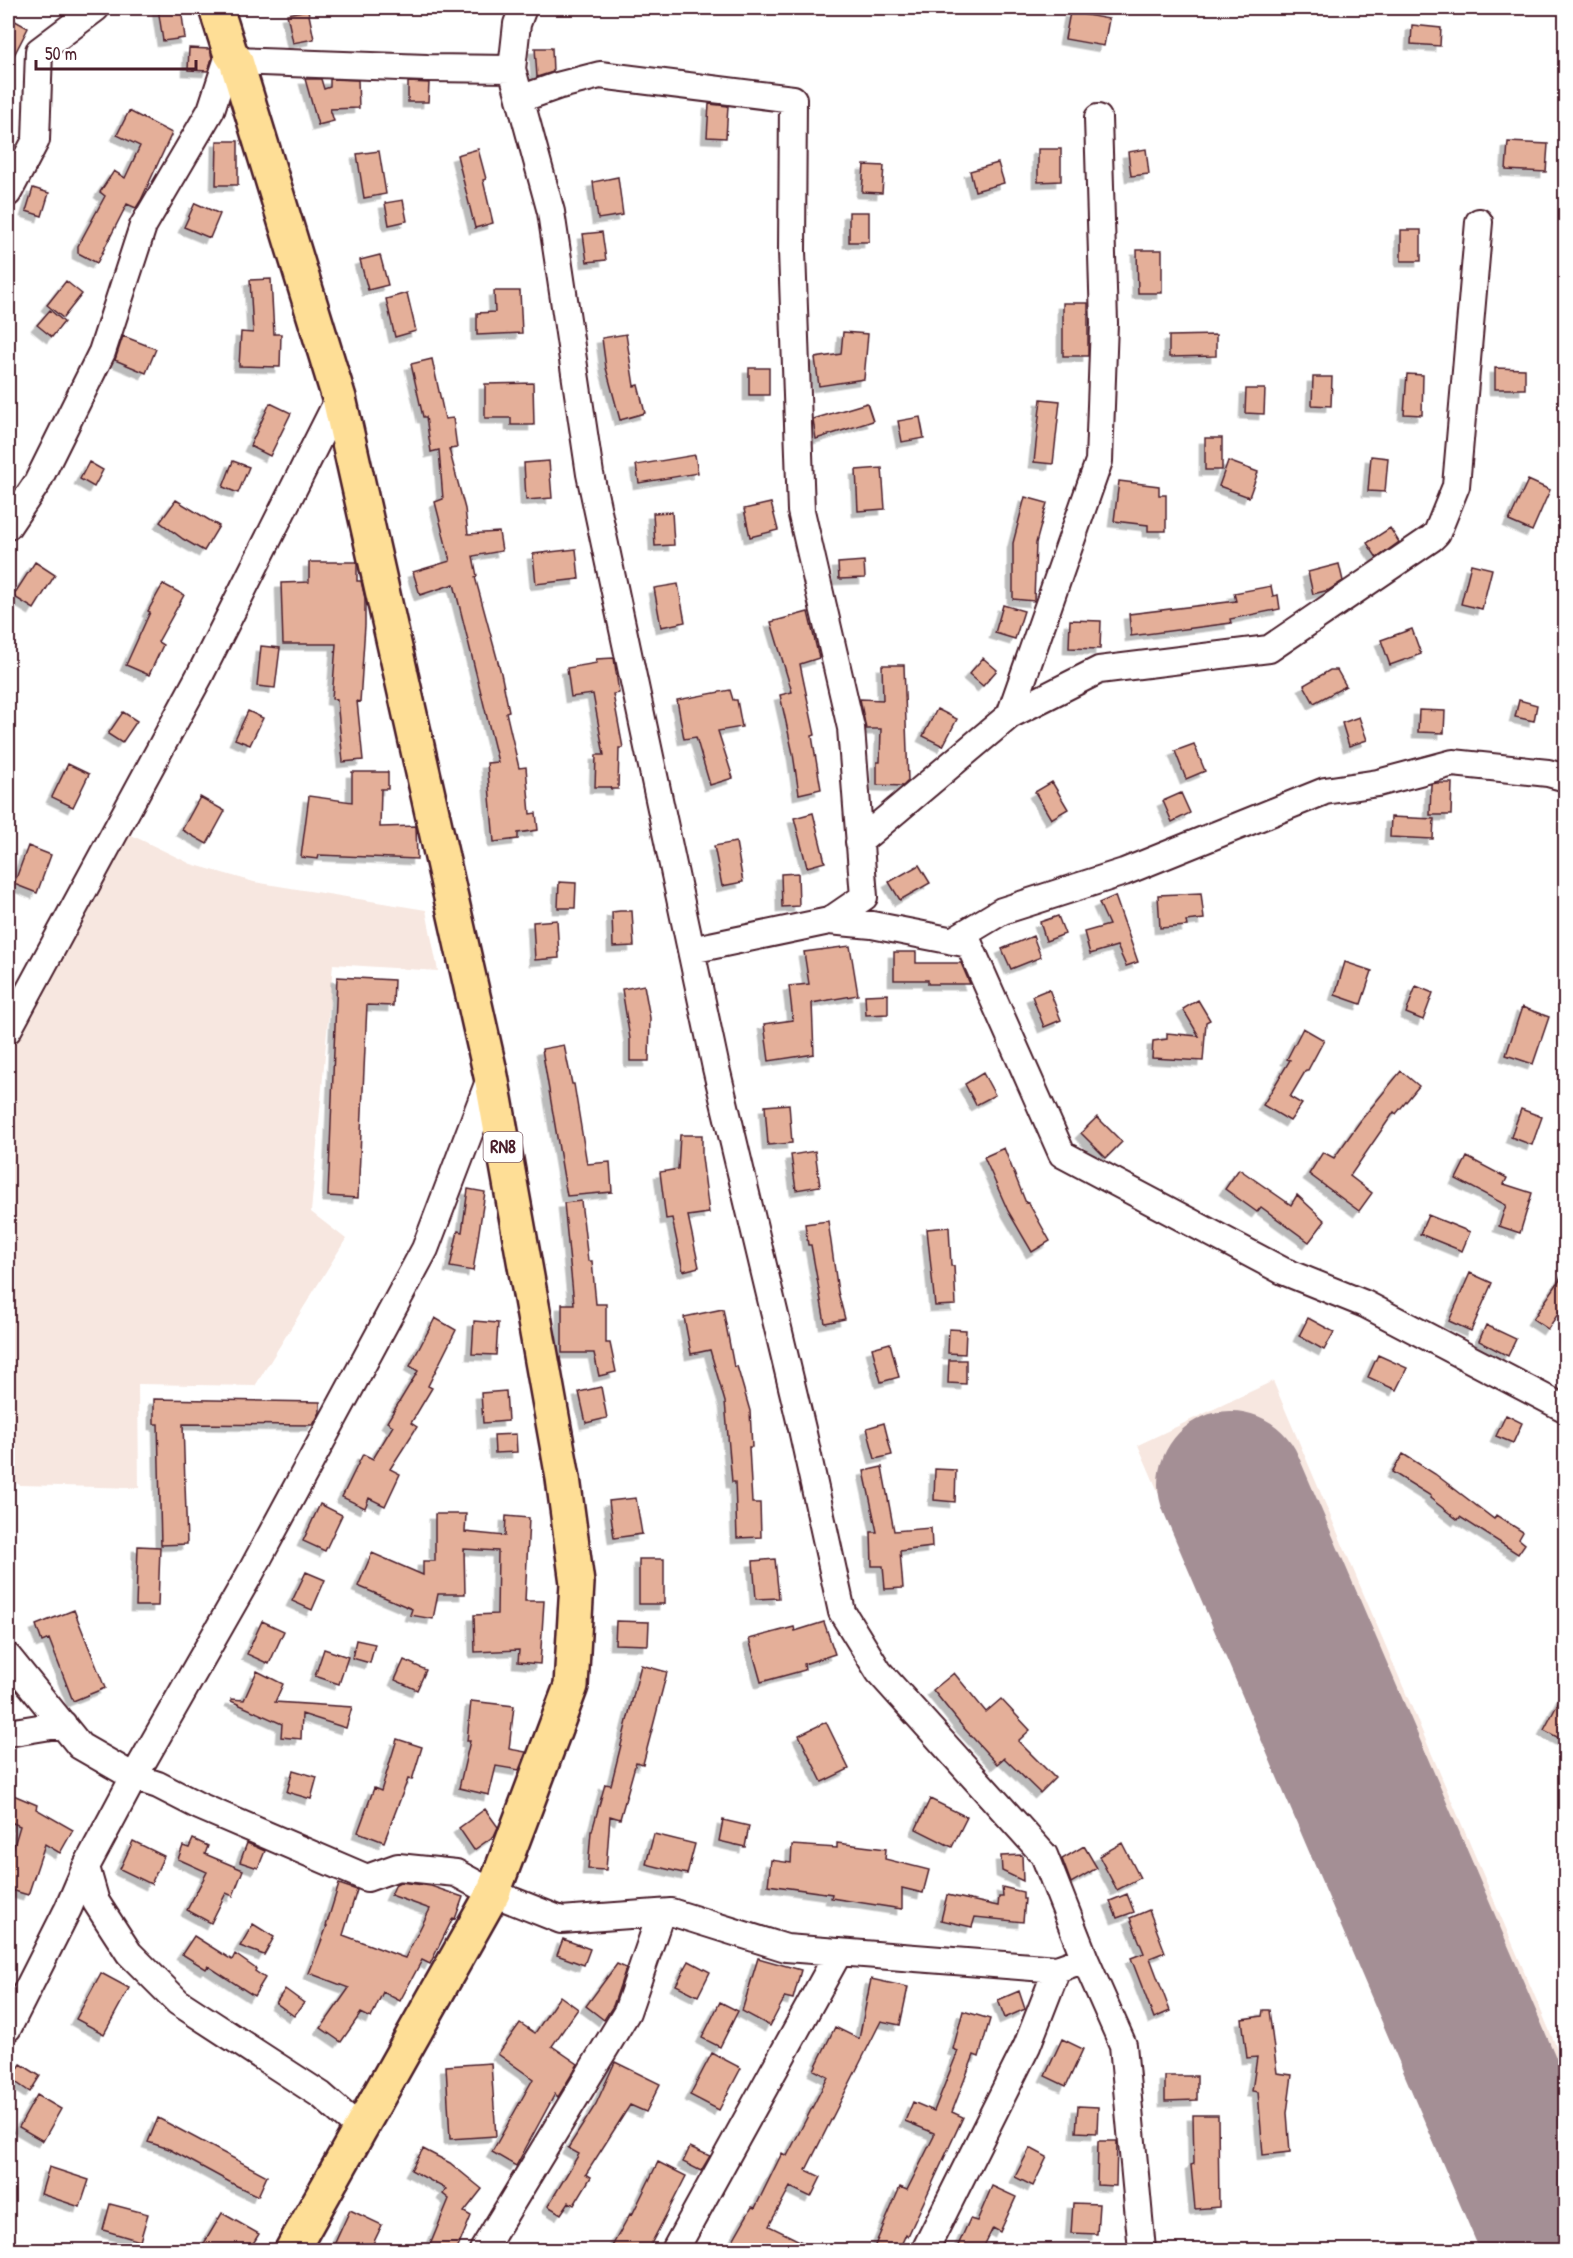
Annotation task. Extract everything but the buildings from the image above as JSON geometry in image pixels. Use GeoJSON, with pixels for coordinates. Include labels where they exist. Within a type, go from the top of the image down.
{"type":"FeatureCollection","features":[{"type":"Feature","properties":{"kind":"main road","name":"RN8"},"geometry":{"type":"LineString","coordinates":[[216,8],[339,398],[490,1076],[563,1478],[577,1583],[571,1686],[493,1893],[292,2250]]}},
{"type":"Feature","properties":{"kind":"street"},"geometry":{"type":"LineString","coordinates":[[8,193],[36,140],[39,51],[96,8]]}},
{"type":"Feature","properties":{"kind":"street"},"geometry":{"type":"LineString","coordinates":[[523,8],[517,24],[512,69],[551,212],[590,474],[716,1068],[802,1429],[842,1612],[879,1672],[1044,1855],[1085,1959],[1123,2046],[1142,2250]]}},
{"type":"Feature","properties":{"kind":"street"},"geometry":{"type":"LineString","coordinates":[[8,526],[37,483],[102,352],[144,226],[211,110],[233,57],[512,69]]}},
{"type":"Feature","properties":{"kind":"street"},"geometry":{"type":"LineString","coordinates":[[520,99],[557,86],[600,75],[794,99],[792,251],[801,511],[850,728],[864,897],[829,921]]}},
{"type":"Feature","properties":{"kind":"street"},"geometry":{"type":"LineString","coordinates":[[1010,714],[1099,461],[1104,324],[1098,118]]}},
{"type":"Feature","properties":{"kind":"street"},"geometry":{"type":"LineString","coordinates":[[859,842],[1010,714],[1099,670],[1269,649],[1432,538],[1437,533],[1456,486],[1479,222]]}},
{"type":"Feature","properties":{"kind":"street"},"geometry":{"type":"LineString","coordinates":[[8,1030],[200,675],[339,398]]}},
{"type":"Feature","properties":{"kind":"street"},"geometry":{"type":"LineString","coordinates":[[952,941],[1002,911],[1124,872],[1325,792],[1378,783],[1453,763],[1548,773],[1566,778]]}},
{"type":"Feature","properties":{"kind":"street"},"geometry":{"type":"LineString","coordinates":[[691,950],[829,921],[872,925],[969,944],[1062,1154],[1283,1271],[1365,1304],[1566,1409]]}},
{"type":"Feature","properties":{"kind":"street"},"geometry":{"type":"LineString","coordinates":[[8,2028],[68,1909],[86,1867],[134,1777],[251,1572],[425,1249],[490,1076]]}},
{"type":"Feature","properties":{"kind":"street"},"geometry":{"type":"LineString","coordinates":[[8,1657],[80,1746],[134,1777],[159,1785],[199,1806],[368,1878],[398,1867],[456,1873],[493,1893],[561,1920],[671,1912],[786,1948],[1057,1969],[1085,1959]]}},
{"type":"Feature","properties":{"kind":"street"},"geometry":{"type":"LineString","coordinates":[[8,1733],[63,1724]]}},
{"type":"Feature","properties":{"kind":"street"},"geometry":{"type":"LineString","coordinates":[[86,1867],[96,1902],[129,1953],[178,2002],[321,2095],[360,2129]]}},
{"type":"Feature","properties":{"kind":"street"},"geometry":{"type":"LineString","coordinates":[[483,2250],[627,2012],[661,1913]]}},
{"type":"Feature","properties":{"kind":"street"},"geometry":{"type":"LineString","coordinates":[[675,2250],[839,1952]]}},
{"type":"Feature","properties":{"kind":"street"},"geometry":{"type":"LineString","coordinates":[[925,2250],[1027,2046],[1057,1969]]}},
{"type":"Feature","properties":{"kind":"shaded area"},"geometry":{"type":"Polygon","coordinates":[[[127,833],[191,864],[254,882],[426,910],[438,971],[333,964],[311,1212],[346,1239],[255,1386],[138,1384],[139,1488],[20,1485],[8,1478],[8,1054],[127,833]]]}},
{"type":"Feature","properties":{"kind":"shaded area"},"geometry":{"type":"Polygon","coordinates":[[[1273,1381],[1565,2067],[1565,2250],[1485,2250],[1138,1445],[1273,1381]]]}},
{"type":"Feature","properties":{"kind":"runway"},"geometry":{"type":"LineString","coordinates":[[1231,1484],[1559,2250]]}}]}
